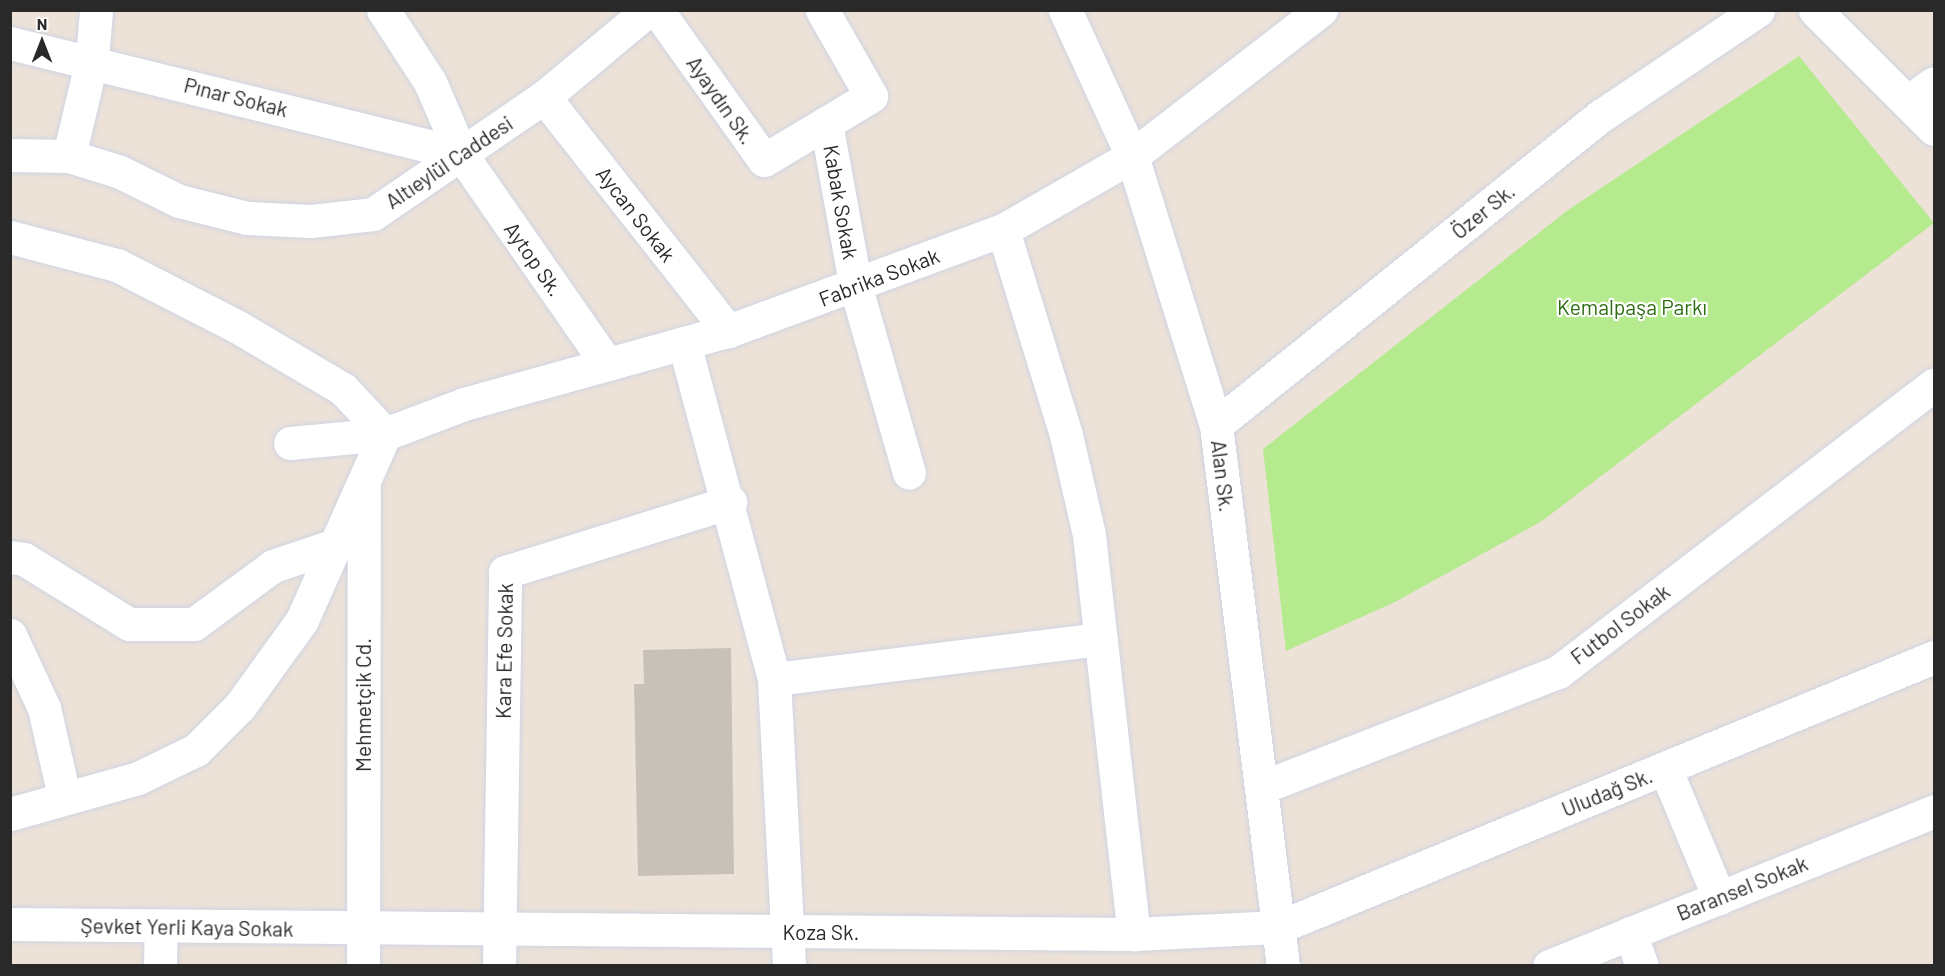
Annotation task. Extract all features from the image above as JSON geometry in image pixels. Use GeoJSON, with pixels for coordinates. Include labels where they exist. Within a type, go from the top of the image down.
{"type":"FeatureCollection","features":[{"type":"Feature","properties":{"kind":"street"},"geometry":{"type":"LineString","coordinates":[[69,156],[92,59],[96,10]]}},
{"type":"Feature","properties":{"kind":"street","name":"Aytop Sk."},"geometry":{"type":"LineString","coordinates":[[382,10],[430,82],[461,154],[607,364]]}},
{"type":"Feature","properties":{"kind":"street","name":"Altıeylül Caddesi"},"geometry":{"type":"LineString","coordinates":[[10,155],[69,156],[120,172],[179,201],[247,218],[312,222],[373,214],[544,97],[648,10]]}},
{"type":"Feature","properties":{"kind":"street","name":"Ayaydın Sk."},"geometry":{"type":"LineString","coordinates":[[657,10],[764,160],[826,123]]}},
{"type":"Feature","properties":{"kind":"street","name":"Kabak Sokak"},"geometry":{"type":"LineString","coordinates":[[822,10],[871,96],[826,123],[856,288],[909,473]]}},
{"type":"Feature","properties":{"kind":"street","name":"Alan Sk."},"geometry":{"type":"LineString","coordinates":[[1065,10],[1132,156],[1216,425],[1263,787],[1282,966]]}},
{"type":"Feature","properties":{"kind":"street","name":"Fabrika Sokak"},"geometry":{"type":"LineString","coordinates":[[290,443],[385,434],[464,404],[728,331],[856,288],[1003,230],[1132,156],[1321,10]]}},
{"type":"Feature","properties":{"kind":"street","name":"Özer Sk."},"geometry":{"type":"LineString","coordinates":[[1216,425],[1602,115],[1758,10]]}},
{"type":"Feature","properties":{"kind":"street"},"geometry":{"type":"LineString","coordinates":[[1815,10],[1922,92],[1935,129]]}},
{"type":"Feature","properties":{"kind":"street","name":"Pınar Sokak"},"geometry":{"type":"LineString","coordinates":[[10,43],[92,59],[461,154]]}},
{"type":"Feature","properties":{"kind":"street","name":"Aycan Sokak"},"geometry":{"type":"LineString","coordinates":[[544,97],[728,331]]}},
{"type":"Feature","properties":{"kind":"street"},"geometry":{"type":"LineString","coordinates":[[1003,230],[1066,435],[1089,535],[1134,934]]}},
{"type":"Feature","properties":{"kind":"street"},"geometry":{"type":"LineString","coordinates":[[10,237],[117,265],[237,327],[343,389],[385,434],[332,546],[302,620],[240,706],[196,750],[138,778],[64,796],[10,814]]}},
{"type":"Feature","properties":{"kind":"street"},"geometry":{"type":"LineString","coordinates":[[684,343],[730,502],[774,679],[785,931],[789,966]]}},
{"type":"Feature","properties":{"kind":"street","name":"Futbol Sokak"},"geometry":{"type":"LineString","coordinates":[[1263,787],[1558,672],[1935,385]]}},
{"type":"Feature","properties":{"kind":"street","name":"Mehmetçik Cd."},"geometry":{"type":"LineString","coordinates":[[363,966],[364,481]]}},
{"type":"Feature","properties":{"kind":"street","name":"Kara Efe Sokak"},"geometry":{"type":"LineString","coordinates":[[499,966],[505,572],[730,502]]}},
{"type":"Feature","properties":{"kind":"street"},"geometry":{"type":"LineString","coordinates":[[10,556],[24,559],[129,624],[194,624],[273,566],[332,546]]}},
{"type":"Feature","properties":{"kind":"street"},"geometry":{"type":"LineString","coordinates":[[10,635],[44,708],[64,796]]}},
{"type":"Feature","properties":{"kind":"street"},"geometry":{"type":"LineString","coordinates":[[774,679],[1101,639]]}},
{"type":"Feature","properties":{"kind":"street","name":"Uludağ Sk."},"geometry":{"type":"LineString","coordinates":[[1279,927],[1935,657]]}},
{"type":"Feature","properties":{"kind":"street"},"geometry":{"type":"LineString","coordinates":[[1665,768],[1719,898]]}},
{"type":"Feature","properties":{"kind":"street","name":"Baransel Sokak"},"geometry":{"type":"LineString","coordinates":[[1549,966],[1935,811]]}},
{"type":"Feature","properties":{"kind":"street","name":"Şevket Yerli Kaya Sokak"},"geometry":{"type":"LineString","coordinates":[[10,924],[363,928]]}},
{"type":"Feature","properties":{"kind":"street"},"geometry":{"type":"LineString","coordinates":[[160,966],[161,927]]}},
{"type":"Feature","properties":{"kind":"street","name":"Koza Sk."},"geometry":{"type":"LineString","coordinates":[[363,928],[1134,934],[1279,927]]}},
{"type":"Feature","properties":{"kind":"street"},"geometry":{"type":"LineString","coordinates":[[1630,933],[1642,966]]}},
{"type":"Feature","properties":{"kind":"green space","name":"Kemalpaşa Parkı"},"geometry":{"type":"Polygon","coordinates":[[[1799,56],[1934,223],[1542,521],[1395,602],[1286,651],[1263,449],[1568,210],[1799,56]]]}},
{"type":"Feature","properties":{"kind":"building"},"geometry":{"type":"Polygon","coordinates":[[[731,648],[734,874],[638,876],[634,684],[644,684],[643,650],[731,648]]]}}]}
